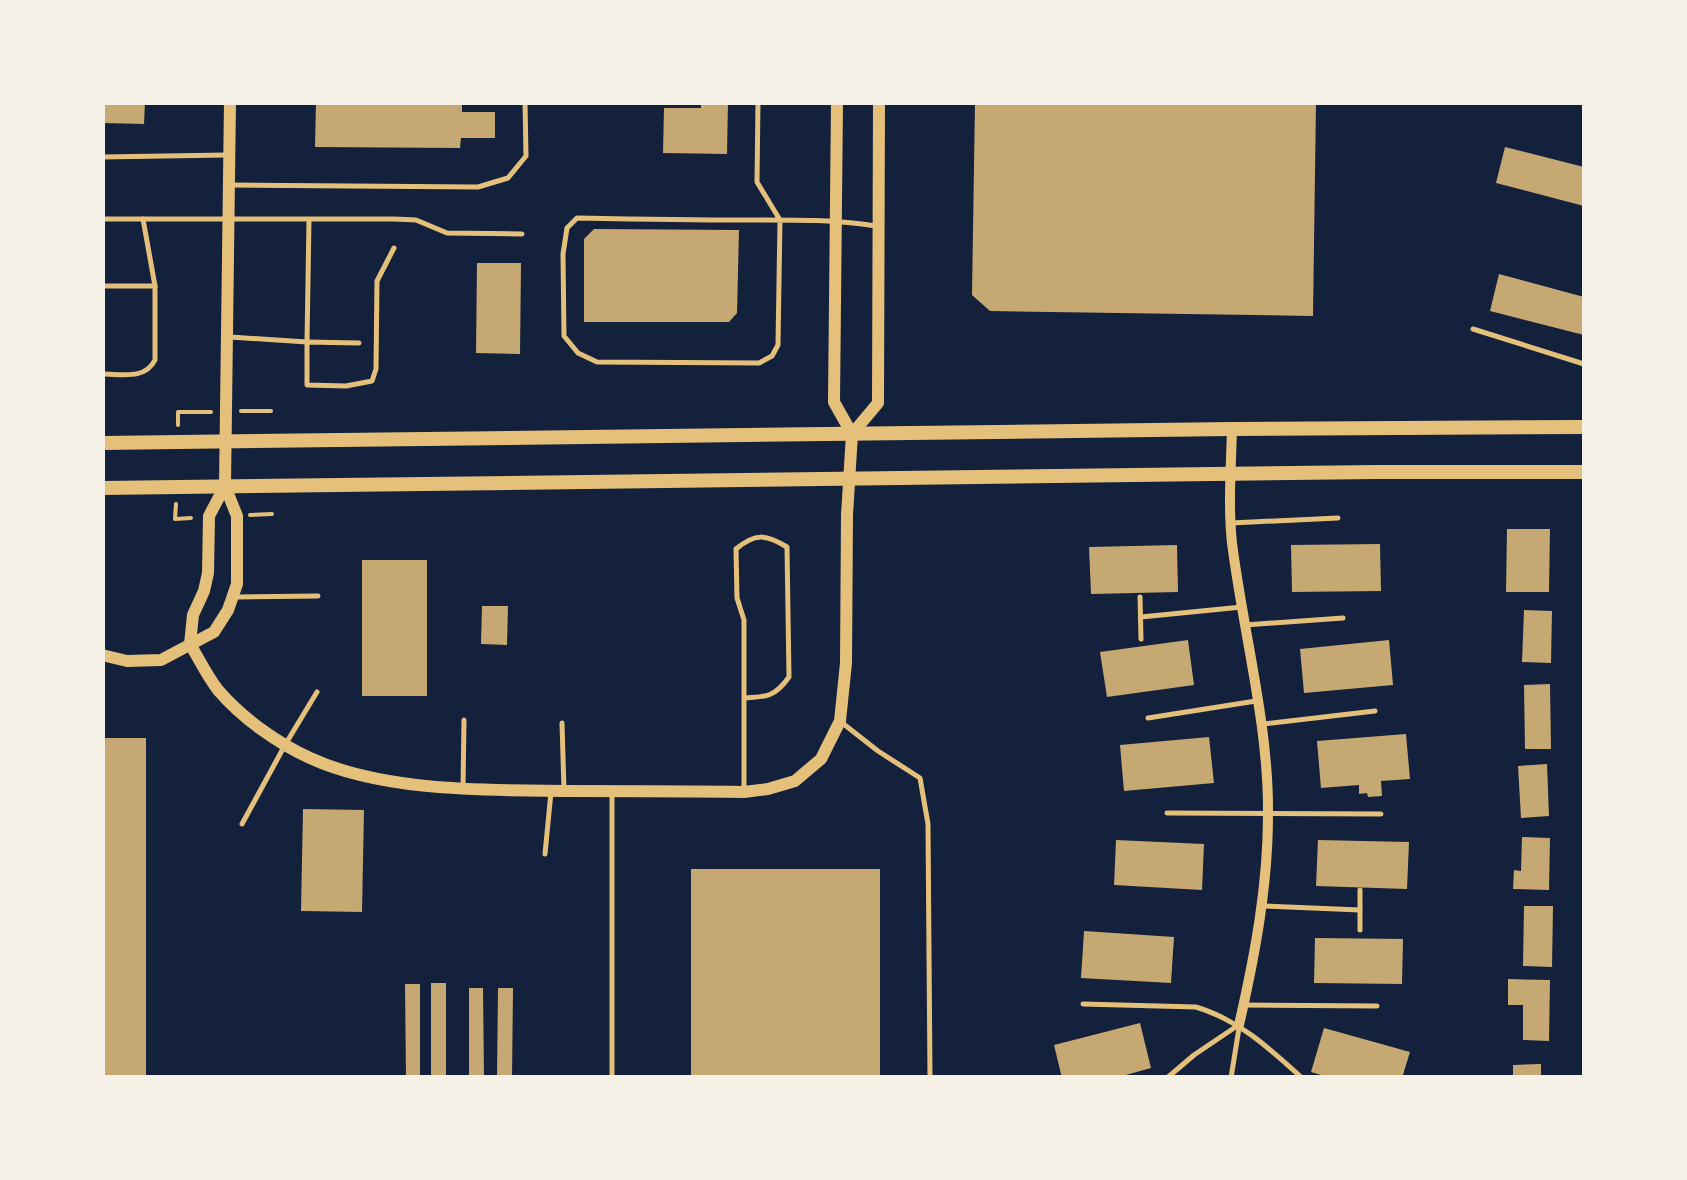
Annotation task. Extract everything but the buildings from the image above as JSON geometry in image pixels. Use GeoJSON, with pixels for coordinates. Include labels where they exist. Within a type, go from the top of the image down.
{"type":"FeatureCollection","features":[{"type":"Feature","properties":{"kind":"main road"},"geometry":{"type":"LineString","coordinates":[[102,444],[1584,427]]}},
{"type":"Feature","properties":{"kind":"main road"},"geometry":{"type":"LineString","coordinates":[[102,488],[1584,472]]}},
{"type":"Feature","properties":{"kind":"street"},"geometry":{"type":"LineString","coordinates":[[230,102],[224,486],[208,516],[208,573],[193,615],[190,644],[218,689],[245,716],[313,760],[402,783],[558,791],[744,792],[768,790],[795,781],[821,759],[840,720],[846,663],[852,434],[834,402],[837,102]]}},
{"type":"Feature","properties":{"kind":"street"},"geometry":{"type":"LineString","coordinates":[[852,434],[878,403],[879,102]]}},
{"type":"Feature","properties":{"kind":"street"},"geometry":{"type":"LineString","coordinates":[[1232,429],[1230,523],[1260,724],[1268,814],[1263,906],[1239,1025]]}},
{"type":"Feature","properties":{"kind":"street"},"geometry":{"type":"LineString","coordinates":[[102,655],[127,661],[161,660],[214,632],[228,610],[237,584],[238,516],[224,486]]}},
{"type":"Feature","properties":{"kind":"lane"},"geometry":{"type":"LineString","coordinates":[[229,185],[478,188],[508,178],[526,156],[526,102]]}},
{"type":"Feature","properties":{"kind":"lane"},"geometry":{"type":"LineString","coordinates":[[758,102],[757,182],[780,220],[778,345],[772,356],[759,363],[597,362],[578,353],[564,336],[563,254],[567,228],[577,218],[780,220],[836,220],[878,226]]}},
{"type":"Feature","properties":{"kind":"lane"},"geometry":{"type":"LineString","coordinates":[[102,157],[230,155]]}},
{"type":"Feature","properties":{"kind":"lane"},"geometry":{"type":"LineString","coordinates":[[102,219],[416,220],[448,233],[522,234]]}},
{"type":"Feature","properties":{"kind":"lane"},"geometry":{"type":"LineString","coordinates":[[102,374],[142,374],[155,360],[155,286],[143,219]]}},
{"type":"Feature","properties":{"kind":"lane"},"geometry":{"type":"LineString","coordinates":[[310,219],[307,384],[346,386],[372,381],[376,369],[377,282],[394,248]]}},
{"type":"Feature","properties":{"kind":"lane"},"geometry":{"type":"LineString","coordinates":[[102,286],[155,286]]}},
{"type":"Feature","properties":{"kind":"lane"},"geometry":{"type":"LineString","coordinates":[[1473,330],[1584,364]]}},
{"type":"Feature","properties":{"kind":"lane"},"geometry":{"type":"LineString","coordinates":[[227,337],[358,343]]}},
{"type":"Feature","properties":{"kind":"lane"},"geometry":{"type":"LineString","coordinates":[[1230,523],[1338,518]]}},
{"type":"Feature","properties":{"kind":"lane"},"geometry":{"type":"LineString","coordinates":[[744,698],[779,691],[789,678],[786,547],[771,537],[750,538],[736,549],[737,598],[744,620],[744,698],[744,792]]}},
{"type":"Feature","properties":{"kind":"lane"},"geometry":{"type":"LineString","coordinates":[[232,598],[318,596]]}},
{"type":"Feature","properties":{"kind":"lane"},"geometry":{"type":"LineString","coordinates":[[1140,597],[1141,639]]}},
{"type":"Feature","properties":{"kind":"lane"},"geometry":{"type":"LineString","coordinates":[[1140,618],[1242,607]]}},
{"type":"Feature","properties":{"kind":"lane"},"geometry":{"type":"LineString","coordinates":[[1245,625],[1343,618]]}},
{"type":"Feature","properties":{"kind":"lane"},"geometry":{"type":"LineString","coordinates":[[242,824],[317,692]]}},
{"type":"Feature","properties":{"kind":"lane"},"geometry":{"type":"LineString","coordinates":[[1148,718],[1256,702]]}},
{"type":"Feature","properties":{"kind":"lane"},"geometry":{"type":"LineString","coordinates":[[1260,724],[1375,711]]}},
{"type":"Feature","properties":{"kind":"lane"},"geometry":{"type":"LineString","coordinates":[[463,788],[464,720]]}},
{"type":"Feature","properties":{"kind":"lane"},"geometry":{"type":"LineString","coordinates":[[840,720],[920,778],[928,824],[930,1078]]}},
{"type":"Feature","properties":{"kind":"lane"},"geometry":{"type":"LineString","coordinates":[[545,854],[558,791],[562,723]]}},
{"type":"Feature","properties":{"kind":"lane"},"geometry":{"type":"LineString","coordinates":[[612,791],[612,1078]]}},
{"type":"Feature","properties":{"kind":"lane"},"geometry":{"type":"LineString","coordinates":[[1167,813],[1380,814]]}},
{"type":"Feature","properties":{"kind":"lane"},"geometry":{"type":"LineString","coordinates":[[1360,890],[1360,930]]}},
{"type":"Feature","properties":{"kind":"lane"},"geometry":{"type":"LineString","coordinates":[[1263,906],[1360,910]]}},
{"type":"Feature","properties":{"kind":"lane"},"geometry":{"type":"LineString","coordinates":[[1084,1004],[1196,1007],[1214,1012],[1239,1025],[1302,1078]]}},
{"type":"Feature","properties":{"kind":"lane"},"geometry":{"type":"LineString","coordinates":[[1244,1005],[1378,1006]]}},
{"type":"Feature","properties":{"kind":"lane"},"geometry":{"type":"LineString","coordinates":[[1168,1078],[1239,1025]]}},
{"type":"Feature","properties":{"kind":"lane"},"geometry":{"type":"LineString","coordinates":[[1231,1078],[1239,1025]]}}]}
